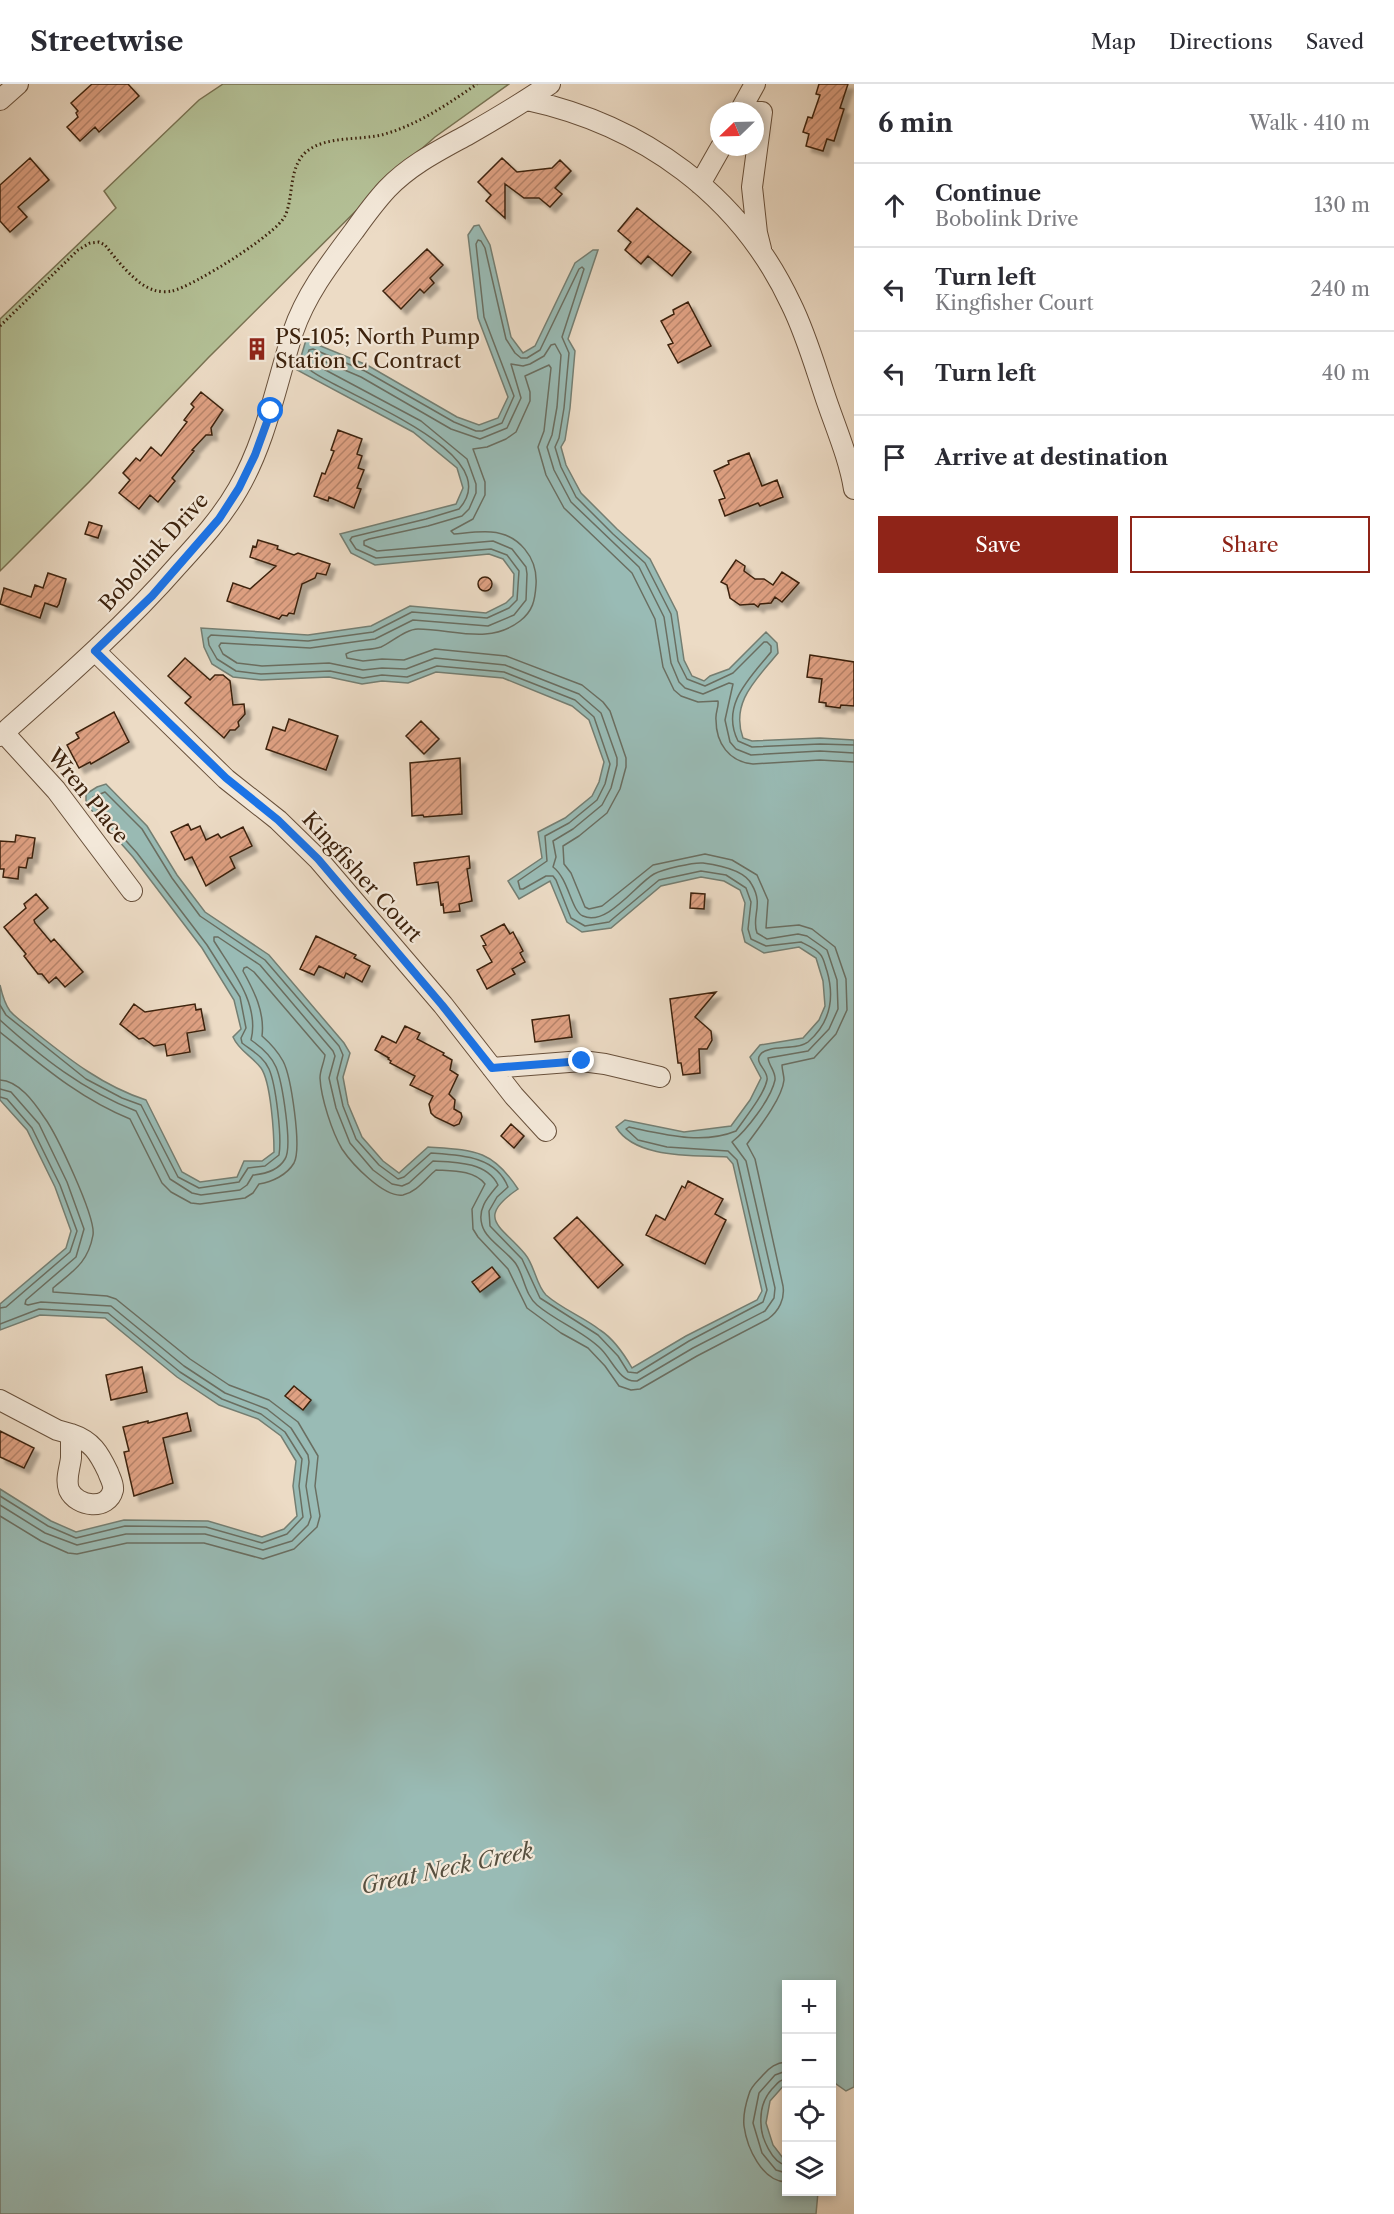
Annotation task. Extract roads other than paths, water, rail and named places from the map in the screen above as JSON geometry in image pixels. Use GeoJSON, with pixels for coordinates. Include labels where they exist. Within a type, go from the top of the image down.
{"type":"FeatureCollection","features":[{"type":"Feature","properties":{"kind":"street"},"geometry":{"type":"LineString","coordinates":[[0,100],[18,84]]}},
{"type":"Feature","properties":{"kind":"street","name":"Bobolink Drive"},"geometry":{"type":"LineString","coordinates":[[2,735],[152,596],[219,519],[255,455],[271,411],[294,330],[307,300],[323,272],[376,202],[407,170],[429,154],[527,100],[550,84]]}},
{"type":"Feature","properties":{"kind":"street"},"geometry":{"type":"LineString","coordinates":[[746,102],[755,84]]}},
{"type":"Feature","properties":{"kind":"street"},"geometry":{"type":"LineString","coordinates":[[527,100],[591,117],[624,132],[672,162],[700,184],[739,222],[762,254],[791,303],[854,489]]}},
{"type":"Feature","properties":{"kind":"street"},"geometry":{"type":"LineString","coordinates":[[700,184],[716,156]]}},
{"type":"Feature","properties":{"kind":"street"},"geometry":{"type":"LineString","coordinates":[[756,156],[752,188],[762,254]]}},
{"type":"Feature","properties":{"kind":"street","name":"Kingfisher Court"},"geometry":{"type":"LineString","coordinates":[[95,651],[217,771],[278,820],[318,859],[428,987],[492,1068],[546,1131]]}},
{"type":"Feature","properties":{"kind":"street","name":"Wren Place"},"geometry":{"type":"LineString","coordinates":[[2,735],[56,790],[132,891]]}},
{"type":"Feature","properties":{"kind":"street"},"geometry":{"type":"LineString","coordinates":[[492,1068],[582,1061],[660,1077]]}},
{"type":"Feature","properties":{"kind":"street"},"geometry":{"type":"LineString","coordinates":[[0,1400],[57,1430],[70,1434]]}},
{"type":"Feature","properties":{"kind":"water","name":"Great Neck Creek"},"geometry":{"type":"Polygon","coordinates":[[[479,225],[490,245],[511,337],[523,353],[535,346],[575,263],[593,250],[598,250],[568,339],[575,351],[570,408],[565,440],[561,447],[566,465],[581,493],[650,559],[677,612],[684,660],[692,676],[704,681],[710,676],[729,669],[766,632],[777,643],[778,653],[754,682],[743,702],[740,725],[743,738],[752,741],[820,738],[854,740],[854,2087],[846,2091],[836,2084],[836,1980],[782,1980],[782,2088],[770,2101],[766,2123],[773,2145],[782,2157],[782,2196],[818,2196],[816,2214],[0,2214],[0,1489],[51,1521],[76,1532],[124,1520],[208,1521],[262,1537],[284,1529],[297,1516],[293,1486],[296,1461],[281,1436],[258,1419],[219,1405],[177,1377],[105,1318],[40,1315],[0,1330],[0,1304],[66,1248],[71,1231],[55,1187],[27,1130],[0,1100],[0,985],[10,1011],[48,1042],[101,1080],[146,1100],[182,1172],[200,1182],[237,1177],[244,1161],[262,1161],[274,1152],[273,1121],[267,1084],[261,1068],[233,1037],[241,1029],[234,1000],[202,948],[133,857],[86,804],[86,794],[106,784],[147,826],[177,875],[205,912],[269,955],[344,1043],[350,1053],[343,1077],[348,1104],[362,1137],[383,1161],[399,1173],[428,1147],[457,1149],[480,1154],[490,1159],[509,1176],[518,1189],[497,1208],[496,1222],[525,1254],[546,1295],[610,1338],[632,1368],[686,1336],[757,1300],[762,1291],[733,1164],[727,1157],[682,1155],[651,1150],[637,1145],[616,1127],[625,1120],[684,1132],[731,1126],[750,1100],[761,1078],[750,1057],[760,1045],[803,1038],[819,1020],[825,1006],[823,981],[816,958],[799,947],[764,953],[745,942],[742,930],[745,903],[740,890],[724,881],[701,877],[661,886],[611,928],[582,932],[567,922],[550,881],[519,899],[508,881],[542,858],[538,832],[565,818],[592,796],[599,782],[604,762],[589,720],[572,706],[503,678],[436,672],[408,683],[382,681],[362,684],[329,677],[261,680],[233,677],[212,664],[204,647],[201,628],[308,635],[371,626],[410,606],[486,613],[506,603],[513,596],[514,574],[503,559],[489,554],[375,565],[351,553],[340,534],[456,504],[463,488],[457,468],[413,432],[297,370],[306,340],[367,365],[457,417],[479,425],[498,418],[508,397],[478,318],[468,235],[474,226],[479,225]]]}},
{"type":"Feature","properties":{"kind":"place","name":"PS-105; North Pump Station C Contract"},"geometry":{"type":"Point","coordinates":[257,349]}}]}
